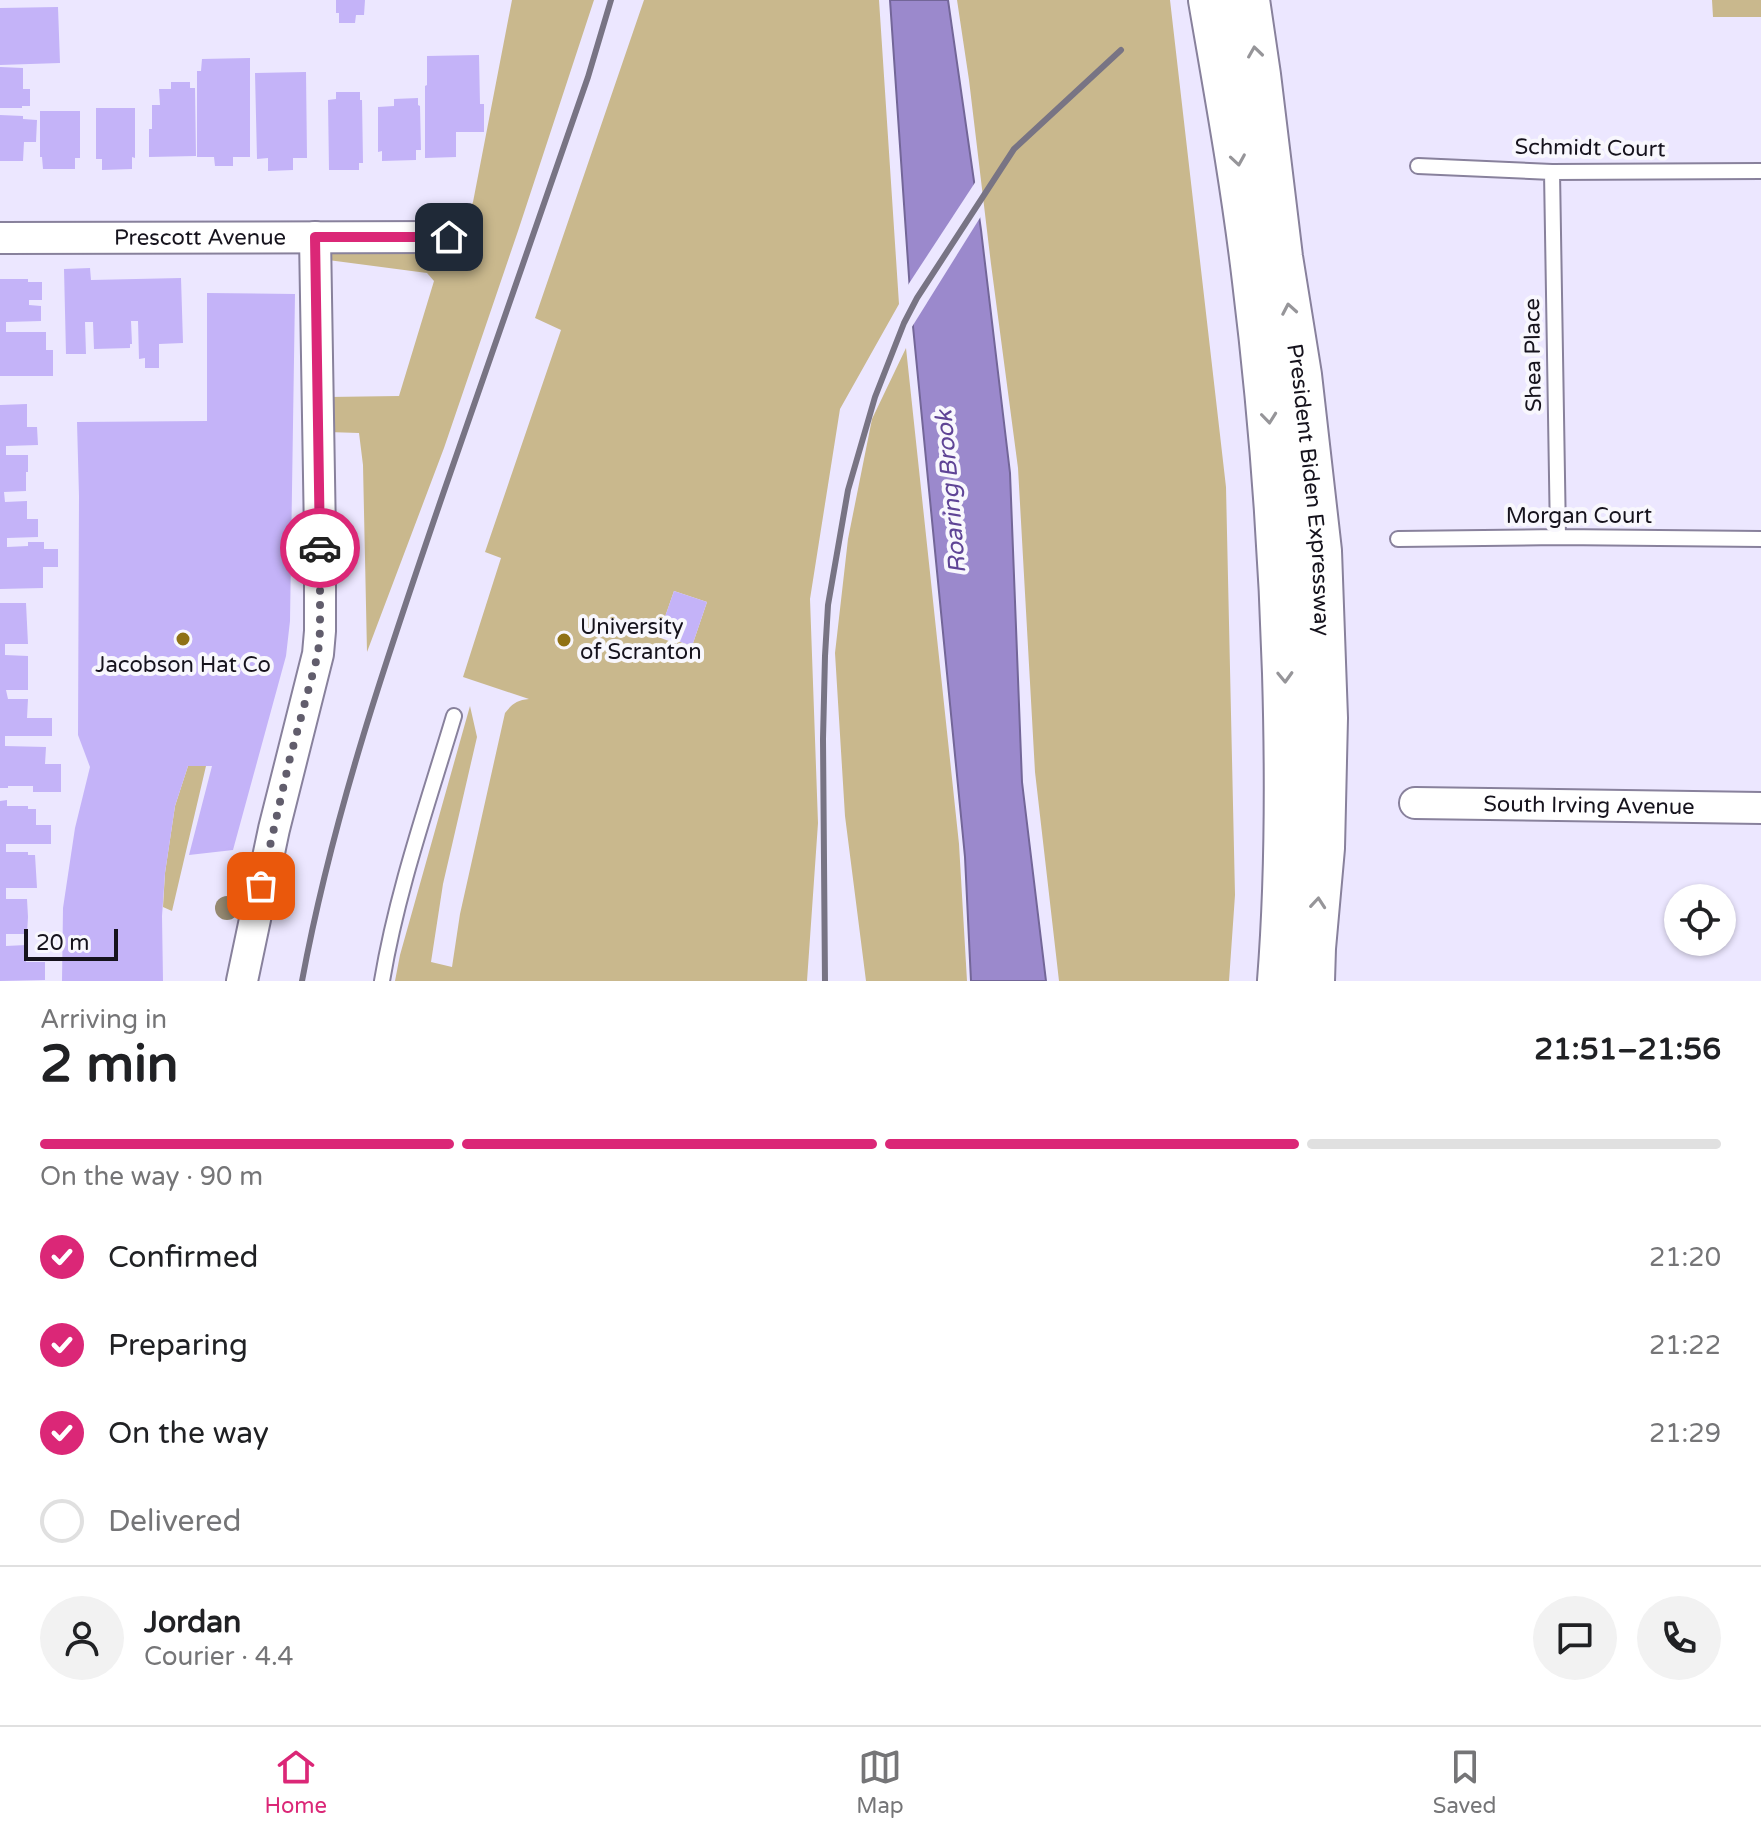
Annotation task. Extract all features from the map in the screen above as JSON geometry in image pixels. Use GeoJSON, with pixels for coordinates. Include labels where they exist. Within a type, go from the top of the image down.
{"type":"FeatureCollection","features":[{"type":"Feature","properties":{"kind":"highway","name":"President Biden Expressway"},"geometry":{"type":"LineString","coordinates":[[1211,0],[1252,254],[1273,458],[1287,745],[1285,921],[1280,981]]}},
{"type":"Feature","properties":{"kind":"highway","name":"President Biden Expressway"},"geometry":{"type":"LineString","coordinates":[[1247,0],[1280,257],[1299,375],[1319,551],[1325,718],[1322,848],[1312,981]]}},
{"type":"Feature","properties":{"kind":"street"},"geometry":{"type":"LineString","coordinates":[[242,981],[277,816],[318,654],[320,536],[315,237]]}},
{"type":"Feature","properties":{"kind":"street","name":"Prescott Avenue"},"geometry":{"type":"LineString","coordinates":[[0,238],[449,237]]}},
{"type":"Feature","properties":{"kind":"street","name":"South Irving Avenue"},"geometry":{"type":"LineString","coordinates":[[1415,803],[1761,808]]}},
{"type":"Feature","properties":{"kind":"lane","name":"Schmidt Court"},"geometry":{"type":"LineString","coordinates":[[1418,166],[1552,172],[1761,171]]}},
{"type":"Feature","properties":{"kind":"lane","name":"Shea Place"},"geometry":{"type":"LineString","coordinates":[[1552,172],[1558,537]]}},
{"type":"Feature","properties":{"kind":"lane","name":"Morgan Court"},"geometry":{"type":"LineString","coordinates":[[1398,539],[1761,539]]}},
{"type":"Feature","properties":{"kind":"lane"},"geometry":{"type":"LineString","coordinates":[[382,981],[404,886],[454,716]]}},
{"type":"Feature","properties":{"kind":"shaded area"},"geometry":{"type":"Polygon","coordinates":[[[512,0],[594,0],[444,448],[367,652],[363,465],[359,433],[328,432],[328,397],[399,396],[434,281],[427,273],[328,260],[327,253],[449,252],[473,202],[512,0]]]}},
{"type":"Feature","properties":{"kind":"shaded area"},"geometry":{"type":"Polygon","coordinates":[[[644,0],[879,0],[899,304],[840,409],[810,599],[818,823],[807,981],[395,981],[470,706],[477,737],[443,884],[431,962],[452,967],[460,914],[505,713],[515,703],[529,699],[463,677],[501,558],[485,552],[561,330],[535,318],[644,0]],[[674,591],[658,637],[692,646],[707,602],[674,591]]]}},
{"type":"Feature","properties":{"kind":"shaded area"},"geometry":{"type":"Polygon","coordinates":[[[957,0],[1170,0],[1226,487],[1235,895],[1229,981],[1059,981],[1035,772],[1018,468],[957,0]]]}},
{"type":"Feature","properties":{"kind":"shaded area"},"geometry":{"type":"Polygon","coordinates":[[[1712,0],[1761,0],[1761,17],[1713,17],[1712,0]]]}},
{"type":"Feature","properties":{"kind":"shaded area"},"geometry":{"type":"Polygon","coordinates":[[[906,348],[959,844],[967,981],[866,981],[845,816],[835,653],[848,539],[872,419],[906,348]]]}},
{"type":"Feature","properties":{"kind":"shaded area"},"geometry":{"type":"Polygon","coordinates":[[[188,766],[206,766],[172,911],[163,907],[165,873],[175,806],[188,766]]]}},
{"type":"Feature","properties":{"kind":"water","name":"Roaring Brook"},"geometry":{"type":"Polygon","coordinates":[[[890,0],[948,0],[981,230],[1010,473],[1022,782],[1046,981],[971,981],[965,857],[911,306],[890,0]]]}},
{"type":"Feature","properties":{"kind":"pier"},"geometry":{"type":"Polygon","coordinates":[[[978,178],[983,213],[910,330],[906,288],[978,178]]]}},
{"type":"Feature","properties":{"kind":"building"},"geometry":{"type":"Polygon","coordinates":[[[336,0],[365,0],[364,15],[356,15],[355,23],[339,23],[336,0]]]}},
{"type":"Feature","properties":{"kind":"building"},"geometry":{"type":"Polygon","coordinates":[[[58,7],[60,63],[0,65],[0,8],[58,7]]]}},
{"type":"Feature","properties":{"kind":"building"},"geometry":{"type":"Polygon","coordinates":[[[479,55],[484,132],[456,132],[456,157],[425,158],[427,56],[479,55]]]}},
{"type":"Feature","properties":{"kind":"building"},"geometry":{"type":"Polygon","coordinates":[[[250,58],[250,157],[233,157],[233,166],[215,166],[214,157],[197,157],[197,71],[201,71],[202,59],[250,58]]]}},
{"type":"Feature","properties":{"kind":"building"},"geometry":{"type":"Polygon","coordinates":[[[0,67],[23,68],[23,89],[30,89],[30,106],[0,108],[0,67]]]}},
{"type":"Feature","properties":{"kind":"building"},"geometry":{"type":"Polygon","coordinates":[[[306,72],[307,158],[293,158],[293,170],[268,171],[268,158],[257,159],[255,73],[306,72]]]}},
{"type":"Feature","properties":{"kind":"building"},"geometry":{"type":"Polygon","coordinates":[[[171,82],[190,82],[190,88],[195,88],[196,156],[149,157],[152,105],[160,105],[159,89],[171,89],[171,82]]]}},
{"type":"Feature","properties":{"kind":"building"},"geometry":{"type":"Polygon","coordinates":[[[336,92],[360,92],[363,163],[359,163],[359,170],[329,170],[328,100],[336,99],[336,92]]]}},
{"type":"Feature","properties":{"kind":"building"},"geometry":{"type":"Polygon","coordinates":[[[418,98],[421,150],[416,150],[416,160],[382,161],[382,151],[378,152],[378,107],[394,106],[394,99],[418,98]]]}},
{"type":"Feature","properties":{"kind":"building"},"geometry":{"type":"Polygon","coordinates":[[[96,108],[135,108],[135,158],[132,157],[132,169],[102,170],[102,159],[96,159],[96,108]]]}},
{"type":"Feature","properties":{"kind":"building"},"geometry":{"type":"Polygon","coordinates":[[[40,111],[80,111],[80,158],[75,158],[75,169],[43,169],[40,111]]]}},
{"type":"Feature","properties":{"kind":"building"},"geometry":{"type":"Polygon","coordinates":[[[0,115],[37,120],[36,142],[24,142],[23,161],[0,161],[0,115]]]}},
{"type":"Feature","properties":{"kind":"building"},"geometry":{"type":"Polygon","coordinates":[[[90,268],[91,280],[181,278],[183,343],[159,344],[159,368],[145,368],[145,358],[139,359],[138,321],[131,321],[130,348],[94,349],[93,322],[85,322],[86,354],[66,354],[64,269],[90,268]]]}},
{"type":"Feature","properties":{"kind":"building"},"geometry":{"type":"Polygon","coordinates":[[[0,279],[42,282],[42,300],[29,300],[29,305],[41,306],[41,321],[6,322],[6,332],[46,332],[46,350],[53,350],[53,376],[0,376],[0,279]]]}},
{"type":"Feature","properties":{"kind":"building","name":"Jacobson Hat Co"},"geometry":{"type":"Polygon","coordinates":[[[207,293],[295,294],[290,621],[286,656],[233,850],[189,855],[212,766],[188,766],[175,806],[165,873],[163,981],[62,981],[63,908],[75,828],[90,767],[78,735],[77,422],[207,421],[207,293]]]}},
{"type":"Feature","properties":{"kind":"building"},"geometry":{"type":"Polygon","coordinates":[[[27,404],[27,427],[37,427],[38,445],[6,446],[6,455],[28,455],[26,491],[4,492],[5,502],[27,501],[27,519],[38,519],[38,537],[7,538],[7,547],[44,542],[44,549],[58,549],[58,567],[43,567],[43,588],[0,589],[0,405],[27,404]]]}},
{"type":"Feature","properties":{"kind":"building"},"geometry":{"type":"Polygon","coordinates":[[[674,591],[707,602],[692,646],[659,634],[674,591]]]}},
{"type":"Feature","properties":{"kind":"building"},"geometry":{"type":"Polygon","coordinates":[[[0,603],[26,603],[28,644],[5,644],[5,655],[28,656],[28,690],[6,690],[8,699],[28,699],[27,718],[52,718],[52,736],[5,736],[5,746],[46,747],[45,764],[61,764],[61,792],[33,792],[33,786],[0,788],[0,603]]]}},
{"type":"Feature","properties":{"kind":"building"},"geometry":{"type":"Polygon","coordinates":[[[7,800],[7,806],[36,809],[36,825],[51,825],[51,844],[6,844],[6,852],[35,855],[37,888],[6,888],[6,899],[27,899],[28,917],[27,934],[6,934],[6,946],[26,945],[26,962],[45,962],[45,980],[0,981],[0,801],[7,800]]]}},
{"type":"Feature","properties":{"kind":"railway"},"geometry":{"type":"LineString","coordinates":[[302,981],[329,857],[382,674],[588,77],[611,0]]}},
{"type":"Feature","properties":{"kind":"railway"},"geometry":{"type":"LineString","coordinates":[[825,981],[823,739],[828,605],[848,490],[875,397],[917,298],[1014,149],[1121,50]]}},
{"type":"Feature","properties":{"kind":"way so far"},"geometry":{"type":"LineString","coordinates":[[261,886],[318,654],[320,548]]}},
{"type":"Feature","properties":{"kind":"place","name":"Jacobson Hat Co"},"geometry":{"type":"Point","coordinates":[183,639]}},
{"type":"Feature","properties":{"kind":"place","name":"University of Scranton"},"geometry":{"type":"Point","coordinates":[564,640]}},
{"type":"Feature","properties":{"kind":"route"},"geometry":{"type":"LineString","coordinates":[[320,548],[315,237],[449,237]]}}]}
